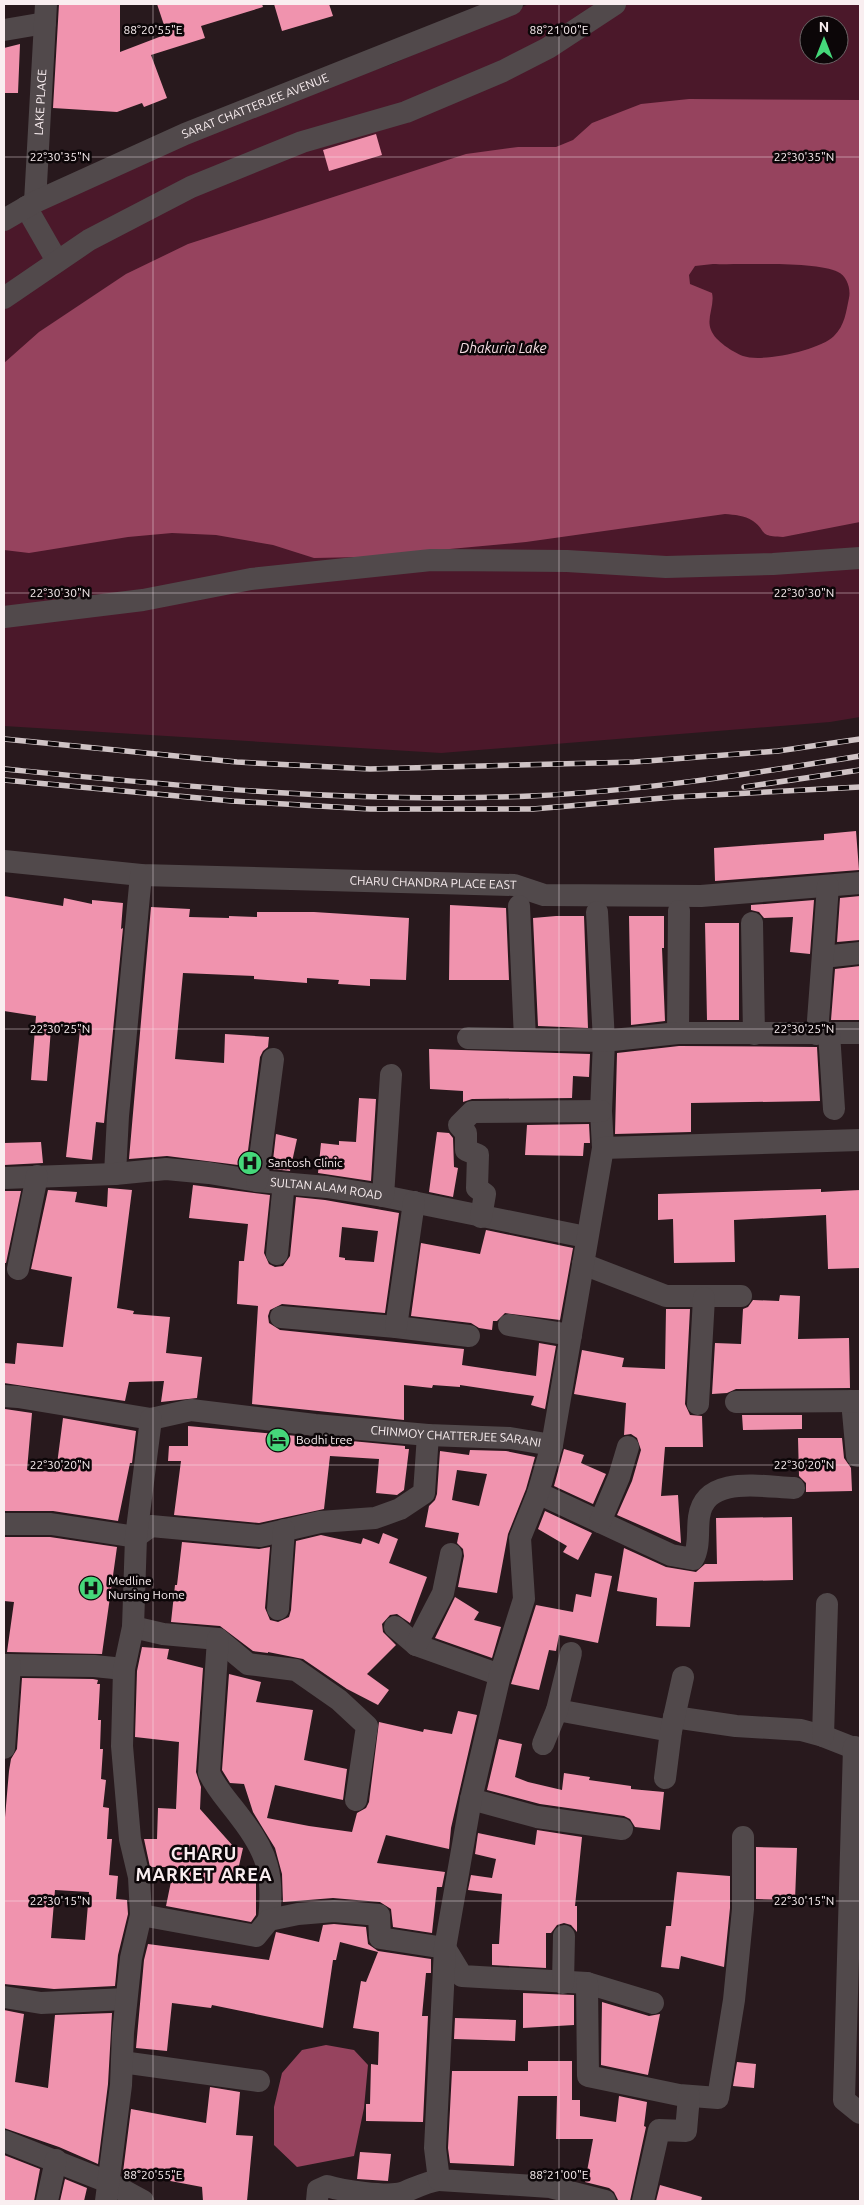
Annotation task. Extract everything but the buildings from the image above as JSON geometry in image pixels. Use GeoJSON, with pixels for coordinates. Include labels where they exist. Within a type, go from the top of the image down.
{"type":"FeatureCollection","features":[{"type":"Feature","properties":{"kind":"street","name":"SARAT CHATTERJEE AVENUE"},"geometry":{"type":"LineString","coordinates":[[4,220],[30,204],[186,134],[512,4]]}},
{"type":"Feature","properties":{"kind":"street"},"geometry":{"type":"LineString","coordinates":[[4,298],[89,240],[216,176],[302,142],[406,112],[503,70],[548,48],[615,4]]}},
{"type":"Feature","properties":{"kind":"street","name":"LAKE PLACE"},"geometry":{"type":"LineString","coordinates":[[30,204],[46,14]]}},
{"type":"Feature","properties":{"kind":"street"},"geometry":{"type":"LineString","coordinates":[[4,30],[46,14]]}},
{"type":"Feature","properties":{"kind":"street"},"geometry":{"type":"LineString","coordinates":[[30,204],[56,261]]}},
{"type":"Feature","properties":{"kind":"street"},"geometry":{"type":"LineString","coordinates":[[4,617],[143,600],[251,579],[431,560],[567,561],[666,567],[773,564],[860,558]]}},
{"type":"Feature","properties":{"kind":"street","name":"CHARU CHANDRA PLACE EAST"},"geometry":{"type":"LineString","coordinates":[[4,861],[141,875],[514,885],[544,895],[701,896],[860,883]]}},
{"type":"Feature","properties":{"kind":"street"},"geometry":{"type":"LineString","coordinates":[[116,1174],[118,1116],[141,875]]}},
{"type":"Feature","properties":{"kind":"street"},"geometry":{"type":"LineString","coordinates":[[828,886],[823,957],[823,1034],[834,1109]]}},
{"type":"Feature","properties":{"kind":"street"},"geometry":{"type":"LineString","coordinates":[[519,906],[525,1039]]}},
{"type":"Feature","properties":{"kind":"street"},"geometry":{"type":"LineString","coordinates":[[678,1033],[679,911]]}},
{"type":"Feature","properties":{"kind":"street"},"geometry":{"type":"LineString","coordinates":[[439,2180],[436,2148],[445,1948],[471,1799],[500,1675],[524,1599],[520,1538],[538,1493],[552,1445],[586,1237],[603,1148],[600,1111],[604,1041],[597,912]]}},
{"type":"Feature","properties":{"kind":"street"},"geometry":{"type":"LineString","coordinates":[[752,922],[754,1034]]}},
{"type":"Feature","properties":{"kind":"street"},"geometry":{"type":"LineString","coordinates":[[823,957],[860,953]]}},
{"type":"Feature","properties":{"kind":"street"},"geometry":{"type":"LineString","coordinates":[[468,1038],[604,1041],[678,1033],[860,1033]]}},
{"type":"Feature","properties":{"kind":"street"},"geometry":{"type":"LineString","coordinates":[[257,1181],[273,1059]]}},
{"type":"Feature","properties":{"kind":"street"},"geometry":{"type":"LineString","coordinates":[[383,1196],[391,1076]]}},
{"type":"Feature","properties":{"kind":"street"},"geometry":{"type":"LineString","coordinates":[[481,1217],[485,1194],[477,1188],[478,1155],[466,1150],[466,1133],[459,1125],[472,1112],[600,1111]]}},
{"type":"Feature","properties":{"kind":"street"},"geometry":{"type":"LineString","coordinates":[[603,1148],[860,1140]]}},
{"type":"Feature","properties":{"kind":"street","name":"SULTAN ALAM ROAD"},"geometry":{"type":"LineString","coordinates":[[4,1178],[116,1174],[166,1169],[209,1173],[257,1181],[327,1187],[383,1196],[586,1237]]}},
{"type":"Feature","properties":{"kind":"street"},"geometry":{"type":"LineString","coordinates":[[18,1269],[37,1176]]}},
{"type":"Feature","properties":{"kind":"street"},"geometry":{"type":"LineString","coordinates":[[277,1254],[283,1192],[286,1184]]}},
{"type":"Feature","properties":{"kind":"street"},"geometry":{"type":"LineString","coordinates":[[396,1327],[414,1202]]}},
{"type":"Feature","properties":{"kind":"street"},"geometry":{"type":"LineString","coordinates":[[583,1264],[666,1296],[704,1298],[740,1296]]}},
{"type":"Feature","properties":{"kind":"street"},"geometry":{"type":"LineString","coordinates":[[698,1404],[704,1298]]}},
{"type":"Feature","properties":{"kind":"street"},"geometry":{"type":"LineString","coordinates":[[280,1316],[469,1336]]}},
{"type":"Feature","properties":{"kind":"street"},"geometry":{"type":"LineString","coordinates":[[509,1325],[571,1335]]}},
{"type":"Feature","properties":{"kind":"street","name":"CHINMOY CHATTERJEE SARANI"},"geometry":{"type":"LineString","coordinates":[[4,1396],[151,1419],[191,1410],[428,1435],[510,1438],[552,1445]]}},
{"type":"Feature","properties":{"kind":"street"},"geometry":{"type":"LineString","coordinates":[[736,1402],[856,1401],[857,1456],[860,1456]]}},
{"type":"Feature","properties":{"kind":"street"},"geometry":{"type":"LineString","coordinates":[[107,2192],[121,2085],[126,1999],[131,1958],[141,1915],[139,1877],[130,1839],[122,1746],[124,1669],[133,1627],[136,1537],[151,1419]]}},
{"type":"Feature","properties":{"kind":"street"},"geometry":{"type":"LineString","coordinates":[[4,1524],[51,1524],[136,1537],[151,1526],[260,1536],[320,1522],[375,1518],[400,1509],[424,1493],[428,1435]]}},
{"type":"Feature","properties":{"kind":"street"},"geometry":{"type":"LineString","coordinates":[[600,1522],[619,1477],[628,1447]]}},
{"type":"Feature","properties":{"kind":"street"},"geometry":{"type":"LineString","coordinates":[[538,1493],[671,1555],[693,1559],[696,1553],[702,1505],[711,1495],[724,1487],[794,1488]]}},
{"type":"Feature","properties":{"kind":"street"},"geometry":{"type":"LineString","coordinates":[[278,1609],[284,1530]]}},
{"type":"Feature","properties":{"kind":"street"},"geometry":{"type":"LineString","coordinates":[[416,1645],[443,1593],[451,1554]]}},
{"type":"Feature","properties":{"kind":"street"},"geometry":{"type":"LineString","coordinates":[[823,1736],[828,1604]]}},
{"type":"Feature","properties":{"kind":"street"},"geometry":{"type":"LineString","coordinates":[[133,1627],[163,1634],[218,1639],[248,1664],[296,1670],[339,1700],[367,1726],[356,1800]]}},
{"type":"Feature","properties":{"kind":"street"},"geometry":{"type":"LineString","coordinates":[[395,1627],[416,1645],[500,1675]]}},
{"type":"Feature","properties":{"kind":"street"},"geometry":{"type":"LineString","coordinates":[[141,1915],[256,1936],[269,1920],[270,1869],[252,1834],[215,1785],[209,1773],[218,1639]]}},
{"type":"Feature","properties":{"kind":"street"},"geometry":{"type":"LineString","coordinates":[[543,1744],[557,1710],[571,1653]]}},
{"type":"Feature","properties":{"kind":"street"},"geometry":{"type":"LineString","coordinates":[[4,1748],[7,1665],[94,1666],[124,1669]]}},
{"type":"Feature","properties":{"kind":"street"},"geometry":{"type":"LineString","coordinates":[[665,1778],[672,1724],[683,1677]]}},
{"type":"Feature","properties":{"kind":"street"},"geometry":{"type":"LineString","coordinates":[[557,1710],[672,1724],[801,1730],[857,1747],[844,2100],[860,2113]]}},
{"type":"Feature","properties":{"kind":"street"},"geometry":{"type":"LineString","coordinates":[[471,1799],[537,1817],[622,1829]]}},
{"type":"Feature","properties":{"kind":"street"},"geometry":{"type":"LineString","coordinates":[[587,1983],[588,2076],[689,2096],[718,2098],[734,2000],[744,1909],[744,1837]]}},
{"type":"Feature","properties":{"kind":"street"},"geometry":{"type":"LineString","coordinates":[[269,1920],[298,1914],[334,1911],[379,1915],[380,1938],[445,1948],[462,1976],[587,1983],[653,2003]]}},
{"type":"Feature","properties":{"kind":"street"},"geometry":{"type":"LineString","coordinates":[[563,1983],[564,1936]]}},
{"type":"Feature","properties":{"kind":"street"},"geometry":{"type":"LineString","coordinates":[[4,1997],[41,2003],[126,1999]]}},
{"type":"Feature","properties":{"kind":"street"},"geometry":{"type":"LineString","coordinates":[[122,2062],[259,2081]]}},
{"type":"Feature","properties":{"kind":"street"},"geometry":{"type":"LineString","coordinates":[[643,2201],[659,2130],[686,2131],[689,2096]]}},
{"type":"Feature","properties":{"kind":"street"},"geometry":{"type":"LineString","coordinates":[[4,2140],[56,2160],[77,2171],[107,2192],[143,2201]]}},
{"type":"Feature","properties":{"kind":"street"},"geometry":{"type":"LineString","coordinates":[[47,2201],[56,2160]]}},
{"type":"Feature","properties":{"kind":"street"},"geometry":{"type":"LineString","coordinates":[[317,2201],[318,2190],[327,2186],[344,2191],[400,2193],[422,2183],[439,2180],[605,2201]]}},
{"type":"Feature","properties":{"kind":"shaded area"},"geometry":{"type":"Polygon","coordinates":[[[529,4],[860,4],[860,717],[830,722],[441,753],[4,726],[4,223],[165,144],[392,64],[529,4]]]}},
{"type":"Feature","properties":{"kind":"water","name":"Dhakuria Lake"},"geometry":{"type":"Polygon","coordinates":[[[689,99],[860,100],[860,522],[783,537],[769,536],[753,521],[725,514],[526,542],[362,557],[314,558],[273,545],[216,535],[172,533],[128,537],[29,553],[4,550],[4,363],[39,332],[126,274],[188,244],[466,154],[518,147],[556,147],[573,140],[592,123],[641,104],[689,99]],[[713,264],[695,266],[689,275],[690,284],[712,293],[713,298],[709,321],[711,330],[720,342],[734,352],[752,358],[790,354],[827,341],[834,336],[843,323],[849,291],[848,283],[838,272],[813,266],[713,264]]]}},
{"type":"Feature","properties":{"kind":"water"},"geometry":{"type":"Polygon","coordinates":[[[326,2045],[354,2050],[368,2065],[364,2108],[354,2156],[297,2167],[274,2145],[274,2107],[282,2073],[302,2050],[326,2045]]]}},
{"type":"Feature","properties":{"kind":"railway"},"geometry":{"type":"LineString","coordinates":[[4,739],[237,762],[370,769],[634,762],[778,751],[860,739]]}},
{"type":"Feature","properties":{"kind":"railway"},"geometry":{"type":"LineString","coordinates":[[4,769],[135,782],[267,792],[398,798],[464,798],[572,794],[654,786],[860,756]]}},
{"type":"Feature","properties":{"kind":"railway"},"geometry":{"type":"LineString","coordinates":[[744,787],[860,770]]}},
{"type":"Feature","properties":{"kind":"railway"},"geometry":{"type":"LineString","coordinates":[[4,780],[232,801],[370,809],[533,809],[675,797],[860,787]]}},
{"type":"Feature","properties":{"kind":"place","name":"Santosh Clinic"},"geometry":{"type":"Point","coordinates":[250,1163]}},
{"type":"Feature","properties":{"kind":"place","name":"Bodhi tree"},"geometry":{"type":"Point","coordinates":[278,1440]}},
{"type":"Feature","properties":{"kind":"place","name":"Medline Nursing Home"},"geometry":{"type":"Point","coordinates":[91,1588]}},
{"type":"Feature","properties":{"kind":"district","name":"CHARU MARKET AREA"},"geometry":{"type":"Point","coordinates":[204,1864]}}]}
